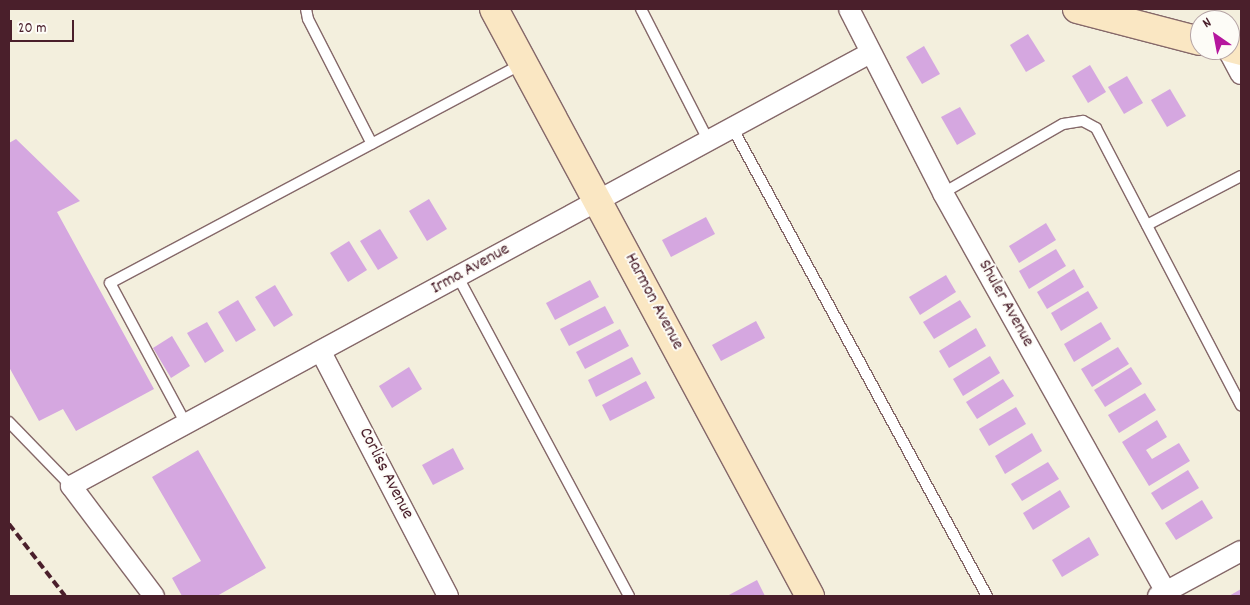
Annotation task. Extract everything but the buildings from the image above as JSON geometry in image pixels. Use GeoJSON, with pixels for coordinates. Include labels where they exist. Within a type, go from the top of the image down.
{"type":"FeatureCollection","features":[{"type":"Feature","properties":{"kind":"street","name":"Harmon Avenue"},"geometry":{"type":"LineString","coordinates":[[494,9],[810,596]]}},
{"type":"Feature","properties":{"kind":"street","name":"Shuler Avenue"},"geometry":{"type":"LineString","coordinates":[[849,9],[943,193],[1164,595]]}},
{"type":"Feature","properties":{"kind":"street"},"geometry":{"type":"LineString","coordinates":[[1084,10],[1190,38]]}},
{"type":"Feature","properties":{"kind":"street","name":"Irma Avenue"},"geometry":{"type":"LineString","coordinates":[[71,486],[598,200],[709,142],[870,53]]}},
{"type":"Feature","properties":{"kind":"street"},"geometry":{"type":"LineString","coordinates":[[1234,60],[1241,74]]}},
{"type":"Feature","properties":{"kind":"street","name":"Corliss Avenue"},"geometry":{"type":"LineString","coordinates":[[321,352],[448,596]]}},
{"type":"Feature","properties":{"kind":"street"},"geometry":{"type":"LineString","coordinates":[[71,486],[154,596]]}},
{"type":"Feature","properties":{"kind":"street"},"geometry":{"type":"LineString","coordinates":[[1164,595],[1241,551]]}},
{"type":"Feature","properties":{"kind":"lane"},"geometry":{"type":"LineString","coordinates":[[306,9],[372,144]]}},
{"type":"Feature","properties":{"kind":"lane"},"geometry":{"type":"LineString","coordinates":[[641,9],[709,142]]}},
{"type":"Feature","properties":{"kind":"lane"},"geometry":{"type":"LineString","coordinates":[[186,424],[110,283],[524,63]]}},
{"type":"Feature","properties":{"kind":"lane"},"geometry":{"type":"LineString","coordinates":[[943,193],[1063,124],[1083,121],[1096,128],[1241,405]]}},
{"type":"Feature","properties":{"kind":"lane"},"geometry":{"type":"LineString","coordinates":[[732,129],[986,596]]}},
{"type":"Feature","properties":{"kind":"lane"},"geometry":{"type":"LineString","coordinates":[[1147,226],[1241,176]]}},
{"type":"Feature","properties":{"kind":"lane"},"geometry":{"type":"LineString","coordinates":[[458,277],[629,596]]}},
{"type":"Feature","properties":{"kind":"lane"},"geometry":{"type":"LineString","coordinates":[[9,422],[71,486]]}},
{"type":"Feature","properties":{"kind":"railway"},"geometry":{"type":"LineString","coordinates":[[9,524],[65,596]]}}]}
